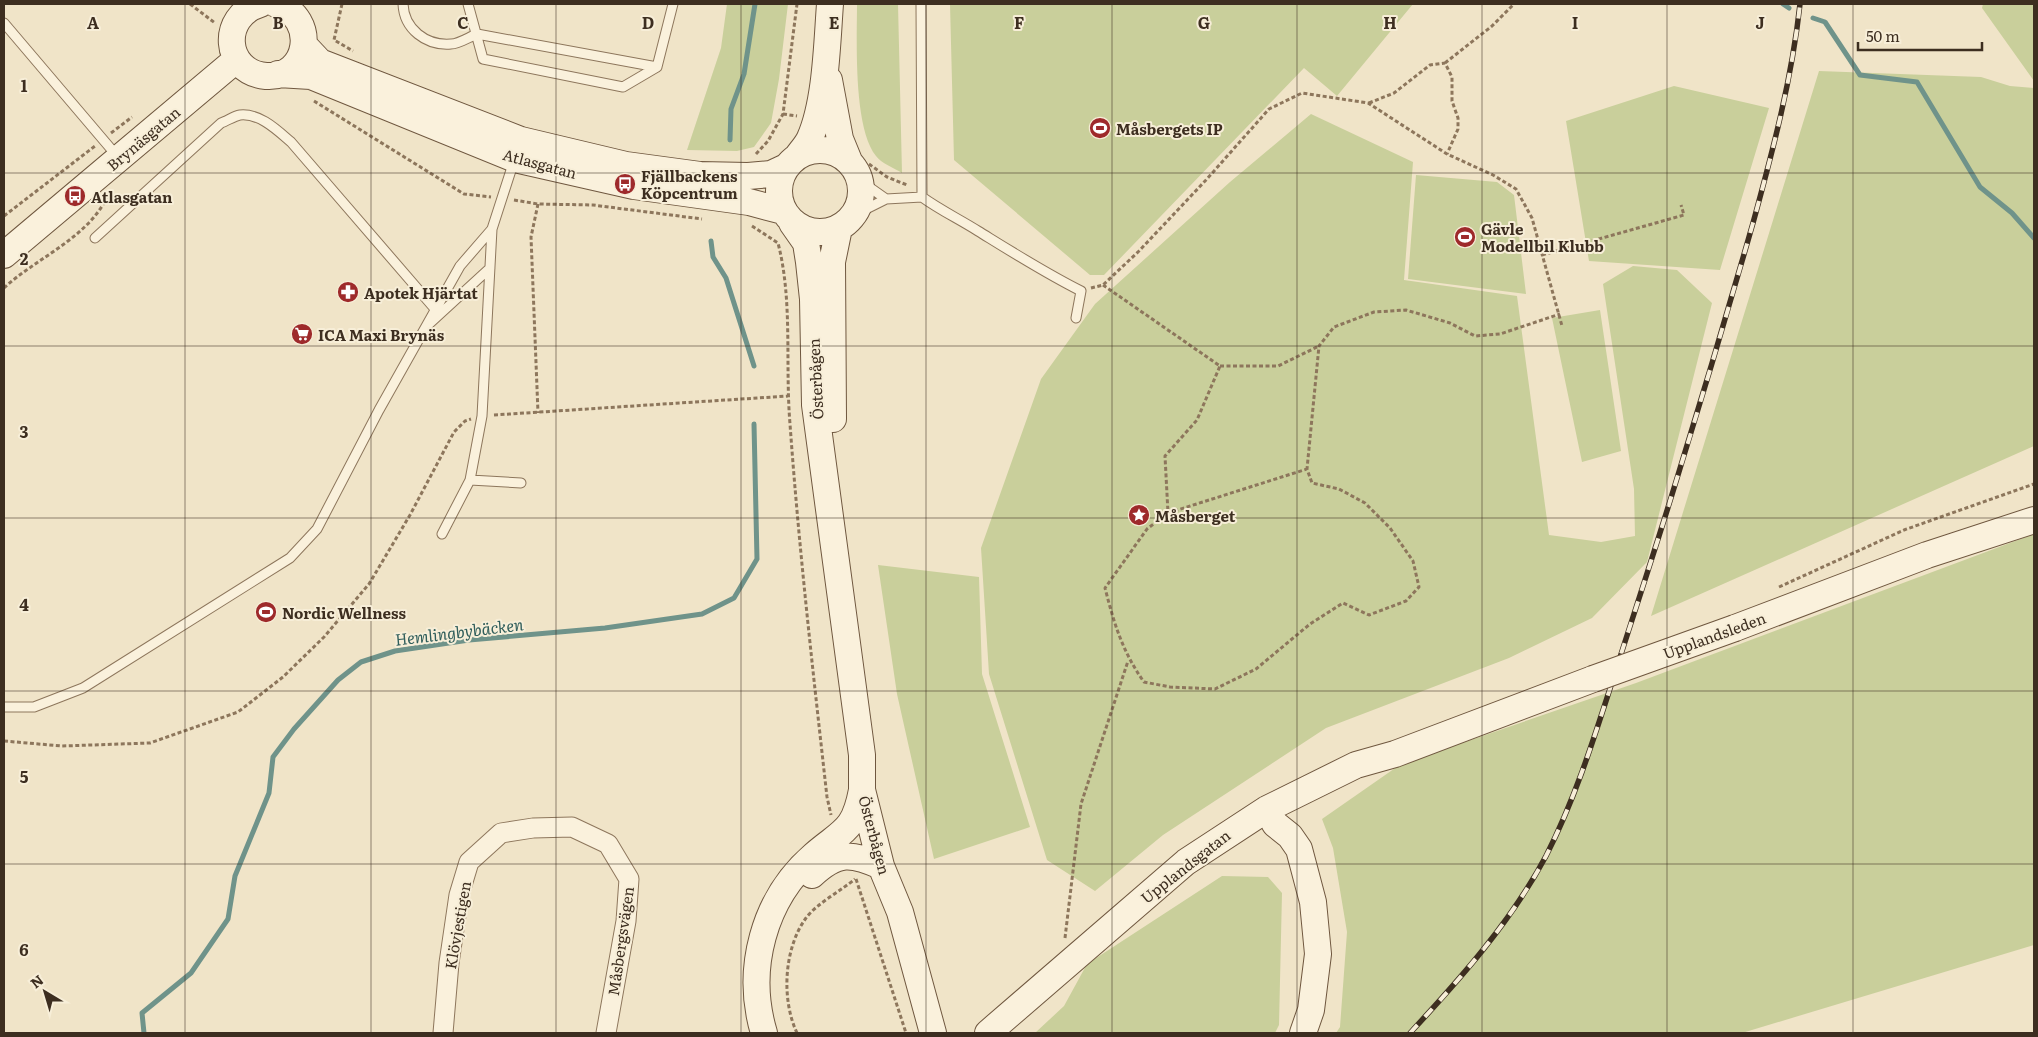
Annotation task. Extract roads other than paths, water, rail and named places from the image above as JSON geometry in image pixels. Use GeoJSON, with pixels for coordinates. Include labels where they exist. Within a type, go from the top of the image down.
{"type":"FeatureCollection","features":[{"type":"Feature","properties":{"kind":"main road"},"geometry":{"type":"LineString","coordinates":[[826,63],[840,139],[861,184],[861,197],[847,222],[820,233],[805,230],[788,217],[778,196],[780,181],[791,162],[810,139],[816,118],[826,63],[830,4]]}},
{"type":"Feature","properties":{"kind":"main road"},"geometry":{"type":"LineString","coordinates":[[237,59],[233,51],[232,33],[239,17],[248,6]]}},
{"type":"Feature","properties":{"kind":"main road"},"geometry":{"type":"LineString","coordinates":[[278,74],[289,69],[297,61],[304,45],[302,27],[291,6]]}},
{"type":"Feature","properties":{"kind":"main road","name":"Atlasgatan"},"geometry":{"type":"LineString","coordinates":[[304,45],[320,62],[518,149],[700,175],[748,176],[771,174],[791,162]]}},
{"type":"Feature","properties":{"kind":"main road","name":"Atlasgatan"},"geometry":{"type":"LineString","coordinates":[[237,59],[245,68],[255,73],[267,76],[278,74],[311,76],[518,149],[634,186],[749,202],[788,217]]}},
{"type":"Feature","properties":{"kind":"main road","name":"Brynäsgatan"},"geometry":{"type":"LineString","coordinates":[[4,255],[237,59]]}},
{"type":"Feature","properties":{"kind":"main road"},"geometry":{"type":"LineString","coordinates":[[791,162],[810,151],[826,150],[838,154],[853,166]]}},
{"type":"Feature","properties":{"kind":"main road","name":"Österbågen"},"geometry":{"type":"LineString","coordinates":[[788,217],[806,243],[809,262],[813,300],[815,405],[862,756],[862,790],[881,866],[900,912]]}},
{"type":"Feature","properties":{"kind":"main road","name":"Österbågen"},"geometry":{"type":"LineString","coordinates":[[832,540],[832,262],[847,222]]}},
{"type":"Feature","properties":{"kind":"main road","name":"Upplandsleden"},"geometry":{"type":"LineString","coordinates":[[1271,816],[1361,779],[1396,754],[1927,555],[2034,520]]}},
{"type":"Feature","properties":{"kind":"main road","name":"Österbågen"},"geometry":{"type":"LineString","coordinates":[[862,756],[874,787],[893,863],[900,912],[933,1033]]}},
{"type":"Feature","properties":{"kind":"main road"},"geometry":{"type":"LineString","coordinates":[[847,857],[850,825],[858,812],[862,790]]}},
{"type":"Feature","properties":{"kind":"main road"},"geometry":{"type":"LineString","coordinates":[[1271,816],[1277,845],[1295,880],[1303,930],[1303,980],[1299,1007],[1290,1033]]}},
{"type":"Feature","properties":{"kind":"main road"},"geometry":{"type":"LineString","coordinates":[[1271,816],[1290,836],[1303,860],[1316,927],[1318,954],[1316,982],[1303,1033]]}},
{"type":"Feature","properties":{"kind":"main road","name":"Upplandsgatan"},"geometry":{"type":"LineString","coordinates":[[989,1033],[1106,929],[1271,816]]}},
{"type":"Feature","properties":{"kind":"main road"},"geometry":{"type":"LineString","coordinates":[[764,1033],[756,992],[756,962],[762,934],[773,907],[791,878],[814,855],[857,856],[881,866]]}},
{"type":"Feature","properties":{"kind":"main road"},"geometry":{"type":"LineString","coordinates":[[777,1033],[772,1018],[769,991],[770,964],[775,937],[784,914],[801,886],[822,866],[847,857]]}},
{"type":"Feature","properties":{"kind":"street","name":"Måsbergsvägen"},"geometry":{"type":"LineString","coordinates":[[533,828],[572,827],[608,844],[629,879],[626,922],[606,1033]]}},
{"type":"Feature","properties":{"kind":"street","name":"Klövjestigen"},"geometry":{"type":"LineString","coordinates":[[443,1033],[459,895],[469,862],[501,833],[533,828]]}},
{"type":"Feature","properties":{"kind":"lane"},"geometry":{"type":"LineString","coordinates":[[403,4],[412,31],[426,40],[452,44],[477,34],[657,67]]}},
{"type":"Feature","properties":{"kind":"lane"},"geometry":{"type":"LineString","coordinates":[[468,4],[483,60],[623,87],[657,67],[673,4]]}},
{"type":"Feature","properties":{"kind":"lane"},"geometry":{"type":"LineString","coordinates":[[921,4],[922,197]]}},
{"type":"Feature","properties":{"kind":"lane"},"geometry":{"type":"LineString","coordinates":[[4,23],[119,158]]}},
{"type":"Feature","properties":{"kind":"lane"},"geometry":{"type":"LineString","coordinates":[[94,238],[221,123],[239,115],[259,118],[274,127],[291,142],[434,309]]}},
{"type":"Feature","properties":{"kind":"lane"},"geometry":{"type":"LineString","coordinates":[[442,534],[470,480],[482,416],[492,229],[518,149]]}},
{"type":"Feature","properties":{"kind":"lane"},"geometry":{"type":"LineString","coordinates":[[853,166],[869,187],[886,199]]}},
{"type":"Feature","properties":{"kind":"lane"},"geometry":{"type":"LineString","coordinates":[[847,222],[886,199],[922,197],[941,211],[976,230],[1046,274],[1081,291],[1076,318]]}},
{"type":"Feature","properties":{"kind":"lane"},"geometry":{"type":"LineString","coordinates":[[4,707],[34,707],[83,688],[290,558],[317,529],[434,309],[460,266],[492,229]]}},
{"type":"Feature","properties":{"kind":"lane"},"geometry":{"type":"LineString","coordinates":[[424,330],[490,268]]}},
{"type":"Feature","properties":{"kind":"lane"},"geometry":{"type":"LineString","coordinates":[[470,480],[521,483]]}},
{"type":"Feature","properties":{"kind":"waterway","name":"Hemlingbybäcken"},"geometry":{"type":"LineString","coordinates":[[730,140],[731,109],[744,74],[755,4]]}},
{"type":"Feature","properties":{"kind":"waterway"},"geometry":{"type":"LineString","coordinates":[[1783,4],[1789,8]]}},
{"type":"Feature","properties":{"kind":"waterway"},"geometry":{"type":"LineString","coordinates":[[1813,18],[1825,22],[1860,75],[1917,82],[1980,187],[2012,213],[2034,238]]}},
{"type":"Feature","properties":{"kind":"waterway","name":"Hemlingbybäcken"},"geometry":{"type":"LineString","coordinates":[[711,241],[713,257],[726,278],[754,366]]}},
{"type":"Feature","properties":{"kind":"waterway","name":"Hemlingbybäcken"},"geometry":{"type":"LineString","coordinates":[[144,1033],[142,1013],[191,973],[228,919],[235,876],[269,793],[273,757],[294,729],[338,680],[361,662],[395,651],[469,640],[605,628],[702,614],[734,598],[757,559],[754,424]]}},
{"type":"Feature","properties":{"kind":"railway"},"geometry":{"type":"LineString","coordinates":[[1410,1033],[1466,971],[1517,904],[1546,856],[1576,789],[1663,524],[1753,223],[1787,87],[1800,4]]}},
{"type":"Feature","properties":{"kind":"place","name":"Måsbergets IP"},"geometry":{"type":"Point","coordinates":[1100,128]}},
{"type":"Feature","properties":{"kind":"place","name":"Fjällbackens Köpcentrum"},"geometry":{"type":"Point","coordinates":[625,184]}},
{"type":"Feature","properties":{"kind":"place","name":"Atlasgatan"},"geometry":{"type":"Point","coordinates":[75,196]}},
{"type":"Feature","properties":{"kind":"place","name":"Gävle Modellbil Klubb"},"geometry":{"type":"Point","coordinates":[1465,237]}},
{"type":"Feature","properties":{"kind":"place","name":"Apotek Hjärtat"},"geometry":{"type":"Point","coordinates":[348,292]}},
{"type":"Feature","properties":{"kind":"place","name":"ICA Maxi Brynäs"},"geometry":{"type":"Point","coordinates":[302,334]}},
{"type":"Feature","properties":{"kind":"place","name":"Måsberget"},"geometry":{"type":"Point","coordinates":[1139,515]}},
{"type":"Feature","properties":{"kind":"place","name":"Nordic Wellness"},"geometry":{"type":"Point","coordinates":[266,612]}}]}
